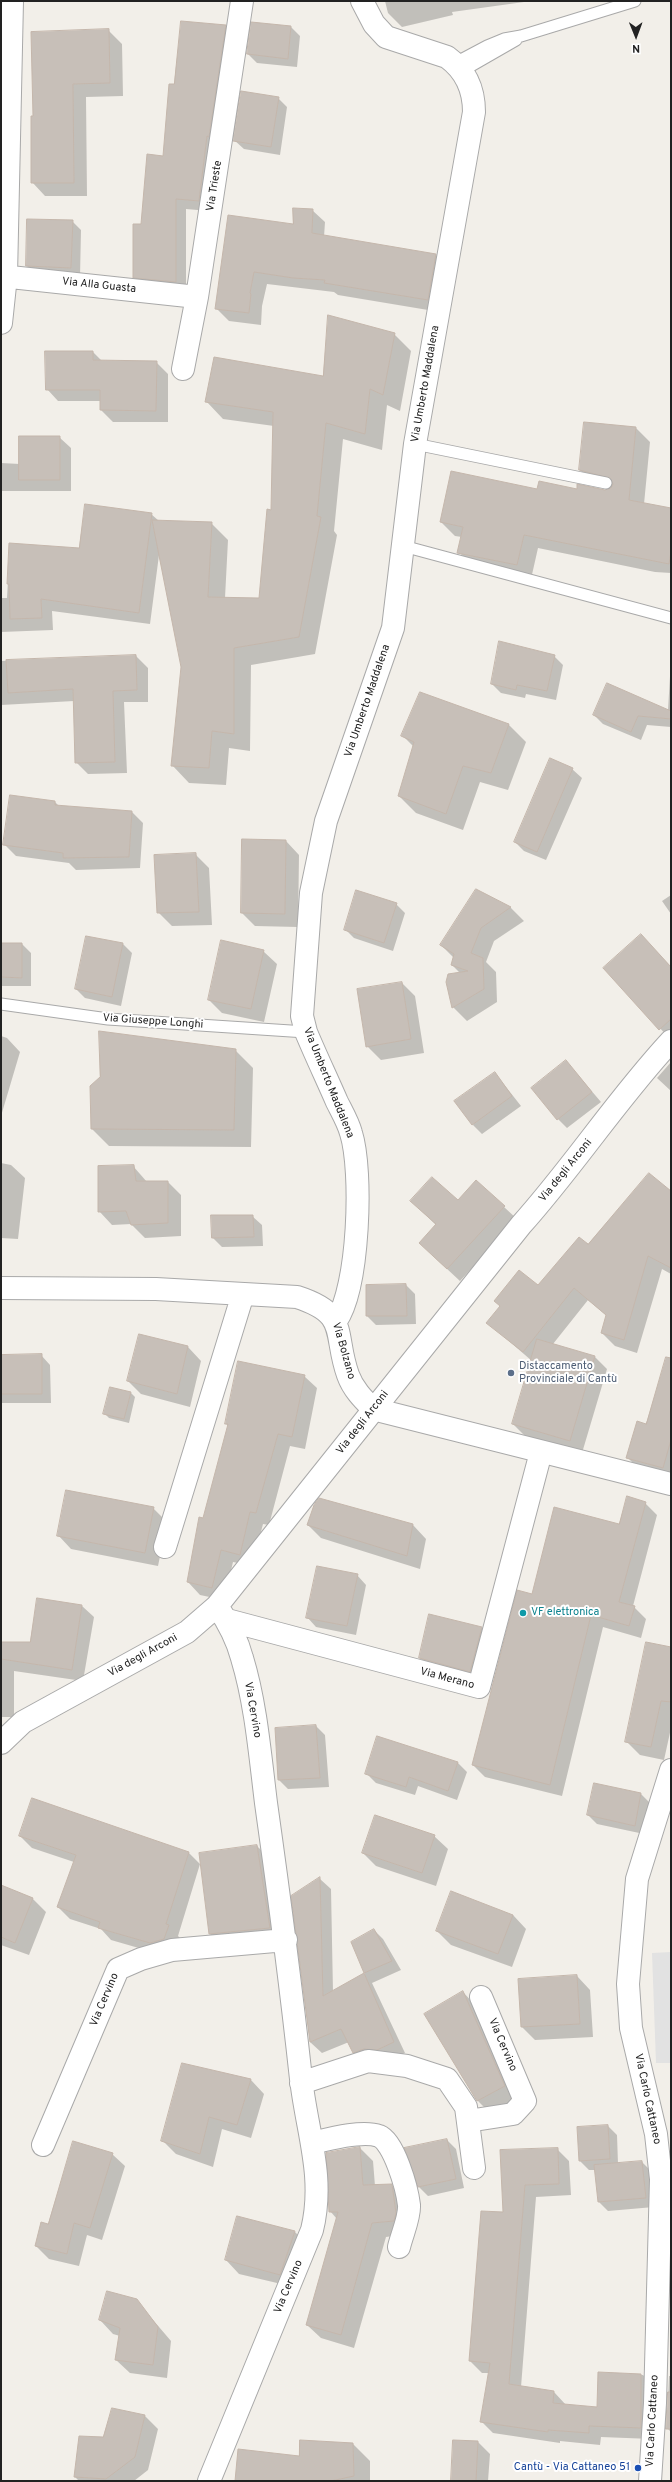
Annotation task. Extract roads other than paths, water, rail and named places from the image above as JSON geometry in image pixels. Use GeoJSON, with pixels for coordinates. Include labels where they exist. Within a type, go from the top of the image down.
{"type":"FeatureCollection","features":[{"type":"Feature","properties":{"kind":"street"},"geometry":{"type":"LineString","coordinates":[[1,323],[12,1]]}},
{"type":"Feature","properties":{"kind":"street","name":"Via Trieste"},"geometry":{"type":"LineString","coordinates":[[183,369],[197,297],[242,1]]}},
{"type":"Feature","properties":{"kind":"street"},"geometry":{"type":"LineString","coordinates":[[362,1],[374,24],[386,37],[447,57],[459,67]]}},
{"type":"Feature","properties":{"kind":"street","name":"Via Umberto Maddalena"},"geometry":{"type":"LineString","coordinates":[[336,1321],[343,1311],[347,1299],[354,1265],[356,1164],[351,1133],[306,1032],[302,1016],[302,999],[311,893],[326,821],[393,628],[416,444],[474,112],[472,91],[459,67]]}},
{"type":"Feature","properties":{"kind":"street","name":"Via Alla Guasta"},"geometry":{"type":"LineString","coordinates":[[3,276],[197,297]]}},
{"type":"Feature","properties":{"kind":"street","name":"Via degli Arconi"},"geometry":{"type":"LineString","coordinates":[[1,1743],[23,1722],[222,1613],[373,1409],[516,1231],[568,1170],[644,1070],[671,1041]]}},
{"type":"Feature","properties":{"kind":"street","name":"Via Bolzano"},"geometry":{"type":"LineString","coordinates":[[1,1288],[73,1287],[297,1297],[322,1307],[336,1321],[348,1376],[355,1389],[373,1409]]}},
{"type":"Feature","properties":{"kind":"street"},"geometry":{"type":"LineString","coordinates":[[165,1547],[243,1294]]}},
{"type":"Feature","properties":{"kind":"street"},"geometry":{"type":"LineString","coordinates":[[373,1409],[671,1484]]}},
{"type":"Feature","properties":{"kind":"street","name":"Via Merano"},"geometry":{"type":"LineString","coordinates":[[222,1613],[480,1687],[541,1452]]}},
{"type":"Feature","properties":{"kind":"street","name":"Via Cervino"},"geometry":{"type":"LineString","coordinates":[[209,2481],[312,2230],[317,2210],[318,2190],[302,2083],[286,1940],[251,1698],[242,1657],[222,1613]]}},
{"type":"Feature","properties":{"kind":"street","name":"Via Carlo Cattaneo"},"geometry":{"type":"LineString","coordinates":[[650,2481],[656,2395],[661,2179],[656,2134],[631,2028],[628,1984],[637,1879],[671,1770]]}},
{"type":"Feature","properties":{"kind":"street","name":"Via Cervino"},"geometry":{"type":"LineString","coordinates":[[43,2145],[118,1969],[140,1959],[172,1950],[286,1940]]}},
{"type":"Feature","properties":{"kind":"street","name":"Via Cervino"},"geometry":{"type":"LineString","coordinates":[[468,2121],[513,2114],[525,2101],[481,1997]]}},
{"type":"Feature","properties":{"kind":"street"},"geometry":{"type":"LineString","coordinates":[[302,2083],[368,2061],[407,2066],[447,2079],[466,2107],[474,2168]]}},
{"type":"Feature","properties":{"kind":"street"},"geometry":{"type":"LineString","coordinates":[[312,2143],[365,2135],[377,2136],[385,2139],[400,2171],[409,2206],[399,2246]]}},
{"type":"Feature","properties":{"kind":"lane"},"geometry":{"type":"LineString","coordinates":[[459,67],[521,36],[635,1]]}},
{"type":"Feature","properties":{"kind":"lane"},"geometry":{"type":"LineString","coordinates":[[416,444],[606,483]]}},
{"type":"Feature","properties":{"kind":"lane"},"geometry":{"type":"LineString","coordinates":[[403,546],[671,618]]}},
{"type":"Feature","properties":{"kind":"lane","name":"Via Giuseppe Longhi"},"geometry":{"type":"LineString","coordinates":[[1,1004],[108,1019],[306,1032]]}},
{"type":"Feature","properties":{"kind":"place","name":"Distaccamento Provinciale di Cantù"},"geometry":{"type":"Point","coordinates":[511,1373]}},
{"type":"Feature","properties":{"kind":"place","name":"VF elettronica"},"geometry":{"type":"Point","coordinates":[523,1613]}},
{"type":"Feature","properties":{"kind":"place","name":"Cantù - Via Cattaneo 51"},"geometry":{"type":"Point","coordinates":[638,2468]}}]}
